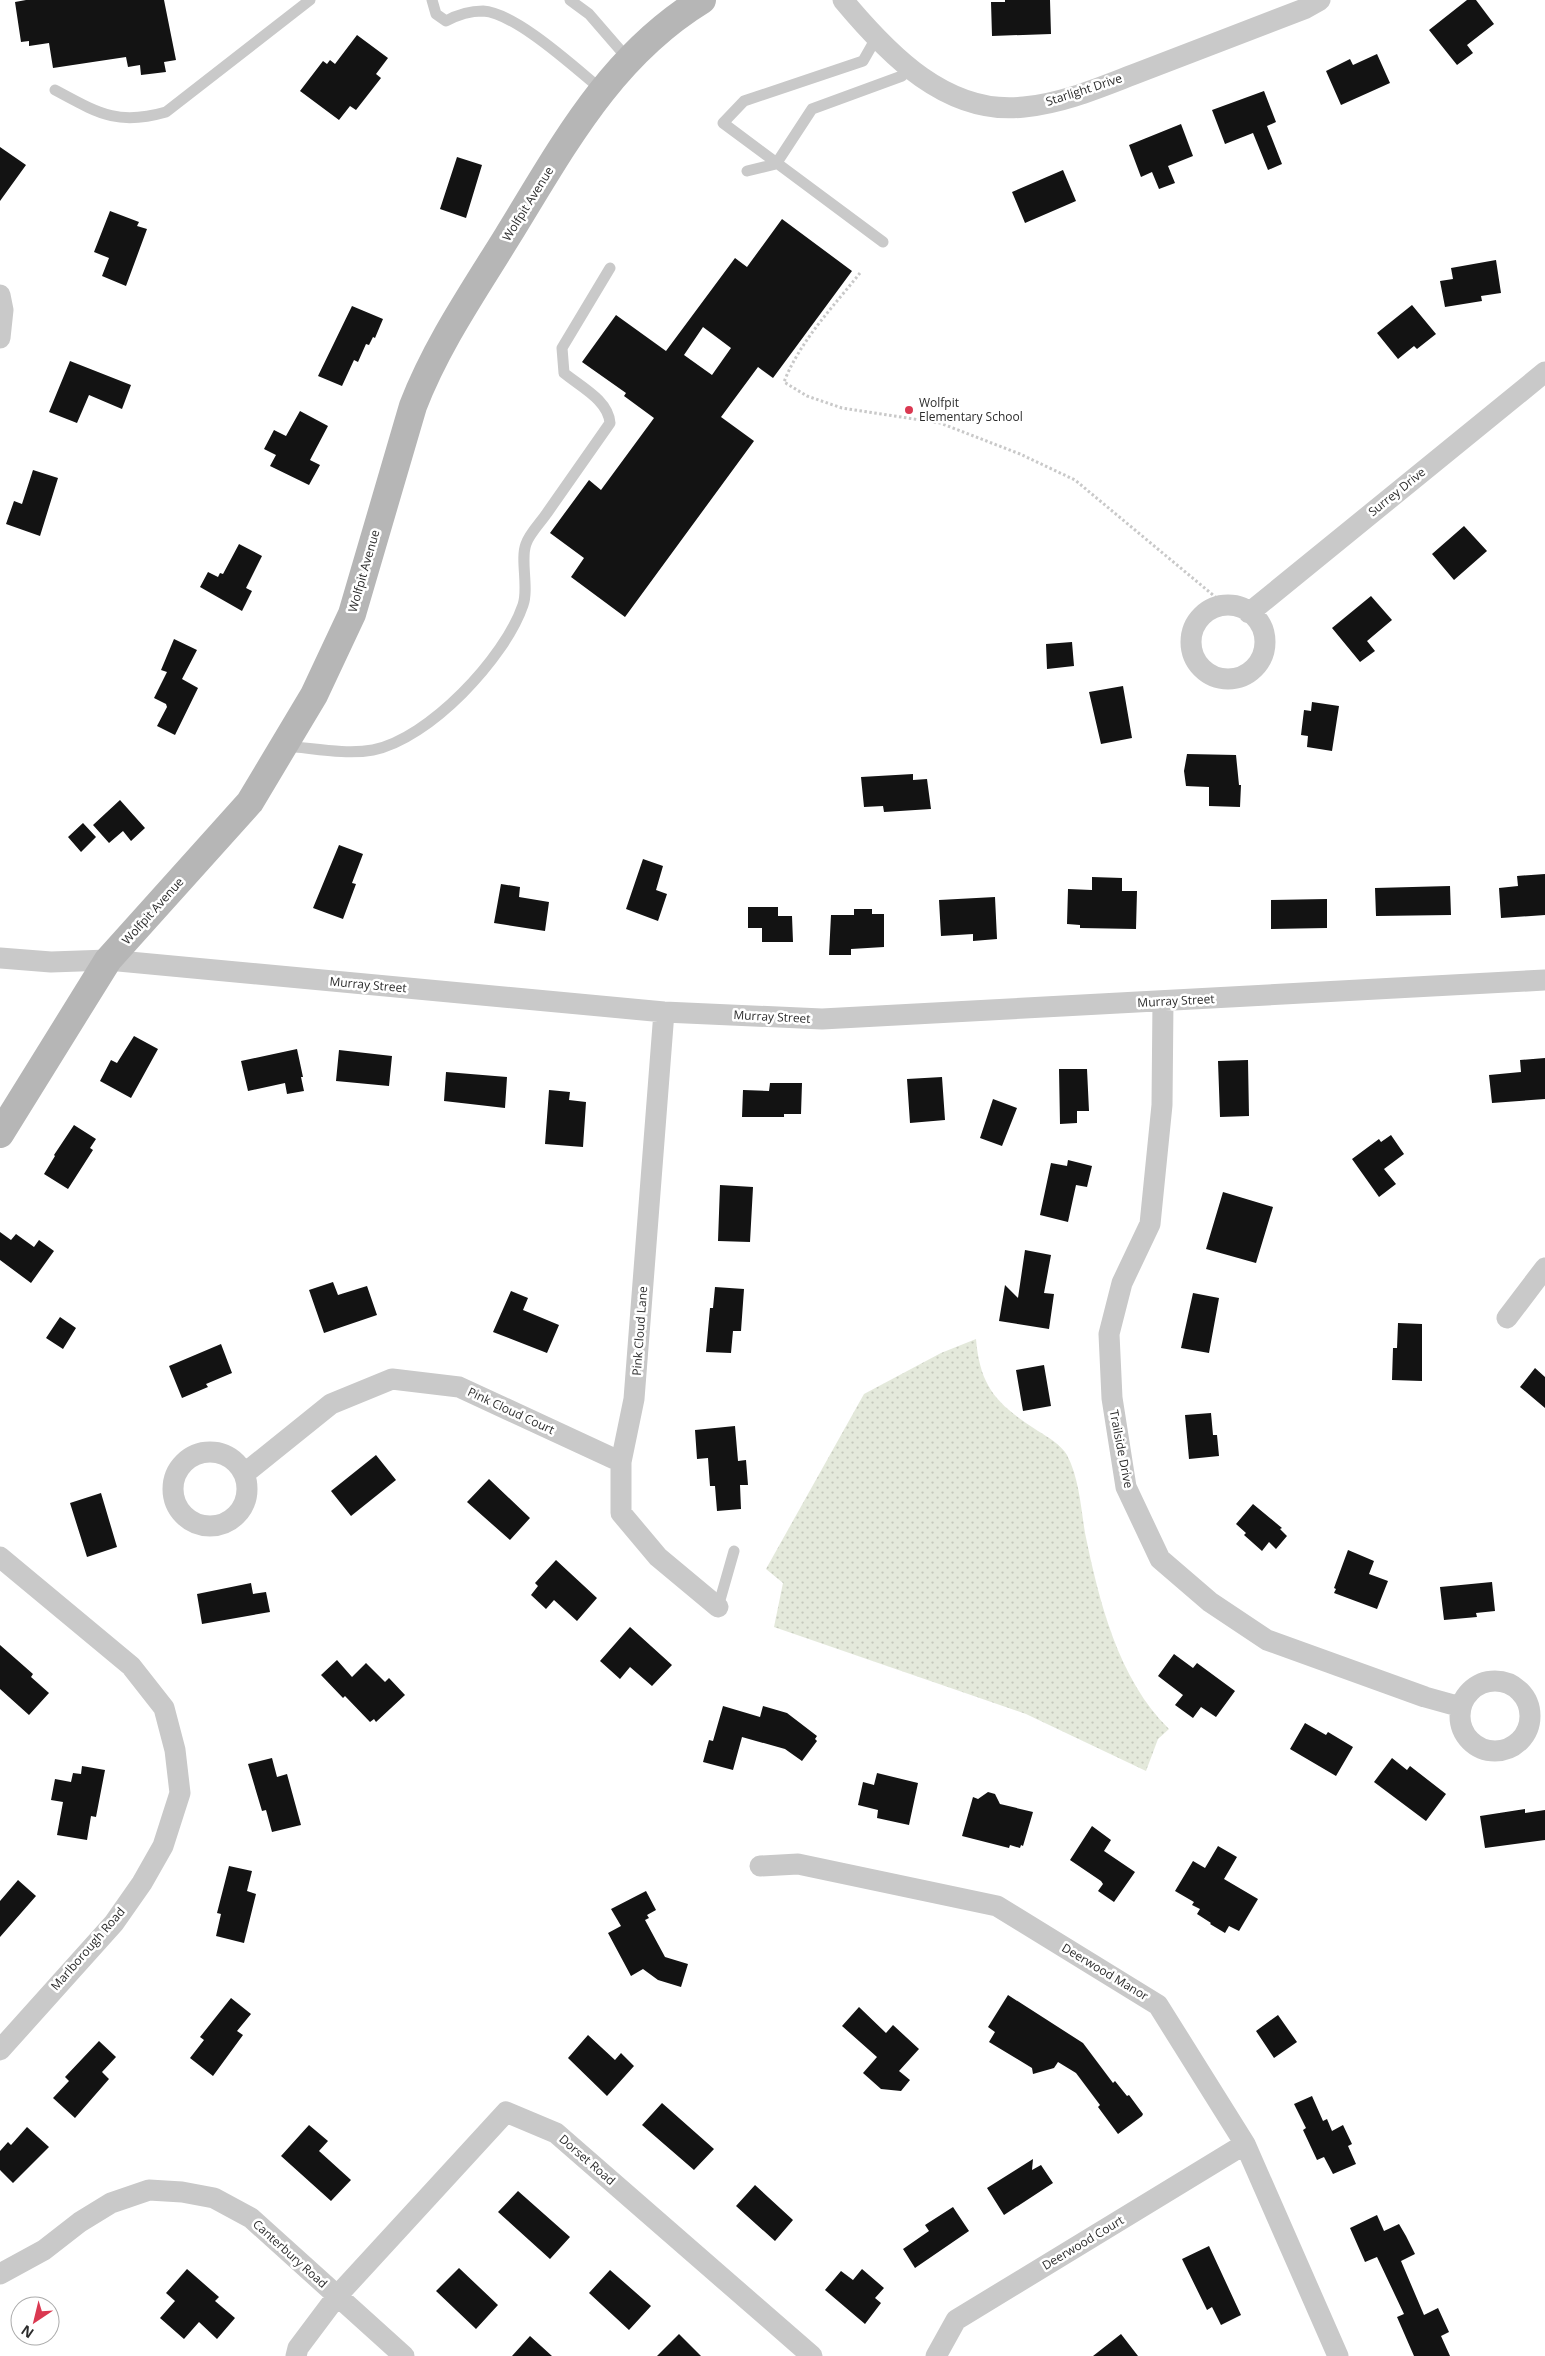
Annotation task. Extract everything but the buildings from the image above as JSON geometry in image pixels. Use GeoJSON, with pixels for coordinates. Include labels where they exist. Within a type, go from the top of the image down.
{"type":"FeatureCollection","features":[{"type":"Feature","properties":{"kind":"street","name":"Wolfpit Avenue"},"geometry":{"type":"LineString","coordinates":[[0,1134],[108,960],[250,802],[314,695],[352,614],[413,406],[429,368],[527,204],[602,90],[628,59],[648,40],[702,0]]}},
{"type":"Feature","properties":{"kind":"street","name":"Starlight Drive"},"geometry":{"type":"LineString","coordinates":[[843,0],[875,40],[907,68],[943,90],[971,101],[997,108],[1024,107],[1060,101],[1304,9],[1320,0]]}},
{"type":"Feature","properties":{"kind":"street"},"geometry":{"type":"LineString","coordinates":[[0,295],[3,310],[0,338]]}},
{"type":"Feature","properties":{"kind":"street","name":"Surrey Drive"},"geometry":{"type":"LineString","coordinates":[[1249,612],[1545,372]]}},
{"type":"Feature","properties":{"kind":"street"},"geometry":{"type":"LineString","coordinates":[[1225,605],[1238,607],[1249,612],[1258,622],[1263,634],[1264,646],[1261,658],[1253,669],[1242,676],[1230,679],[1218,678],[1206,672],[1197,663],[1192,651],[1191,638],[1194,626],[1212,608],[1225,605]]}},
{"type":"Feature","properties":{"kind":"street","name":"Murray Street"},"geometry":{"type":"LineString","coordinates":[[0,958],[51,962],[108,960],[664,1012],[822,1019],[1545,980]]}},
{"type":"Feature","properties":{"kind":"street","name":"Trailside Drive"},"geometry":{"type":"LineString","coordinates":[[1163,1001],[1162,1105],[1150,1224],[1122,1283],[1109,1334],[1112,1398],[1126,1487],[1160,1559],[1210,1602],[1267,1640],[1425,1698],[1461,1707]]}},
{"type":"Feature","properties":{"kind":"street","name":"Pink Cloud Lane"},"geometry":{"type":"LineString","coordinates":[[664,1012],[634,1399],[621,1462],[621,1513],[658,1558],[718,1607]]}},
{"type":"Feature","properties":{"kind":"street"},"geometry":{"type":"LineString","coordinates":[[1507,1318],[1545,1268]]}},
{"type":"Feature","properties":{"kind":"street","name":"Pink Cloud Court"},"geometry":{"type":"LineString","coordinates":[[244,1474],[331,1404],[392,1379],[459,1387],[621,1462]]}},
{"type":"Feature","properties":{"kind":"street","name":"Marlborough Road"},"geometry":{"type":"LineString","coordinates":[[0,1558],[131,1666],[164,1708],[176,1750],[180,1793],[163,1846],[128,1904],[114,1923],[0,2050]]}},
{"type":"Feature","properties":{"kind":"street","name":"Deerwood Manor"},"geometry":{"type":"LineString","coordinates":[[760,1866],[798,1864],[997,1906],[1158,2005],[1245,2144],[1338,2356]]}},
{"type":"Feature","properties":{"kind":"street","name":"Dorset Road"},"geometry":{"type":"LineString","coordinates":[[296,2356],[298,2348],[337,2296],[506,2112],[556,2133],[812,2356]]}},
{"type":"Feature","properties":{"kind":"street","name":"Deerwood Court"},"geometry":{"type":"LineString","coordinates":[[936,2356],[956,2320],[1245,2144]]}},
{"type":"Feature","properties":{"kind":"street","name":"Canterbury Road"},"geometry":{"type":"LineString","coordinates":[[0,2274],[44,2250],[80,2222],[111,2203],[149,2190],[182,2192],[214,2198],[251,2218],[404,2356]]}},
{"type":"Feature","properties":{"kind":"lane"},"geometry":{"type":"LineString","coordinates":[[56,90],[89,108],[119,118],[144,118],[166,112],[310,0]]}},
{"type":"Feature","properties":{"kind":"lane"},"geometry":{"type":"LineString","coordinates":[[432,0],[436,14],[446,21],[458,15],[483,11],[500,15],[518,25],[602,90]]}},
{"type":"Feature","properties":{"kind":"lane"},"geometry":{"type":"LineString","coordinates":[[570,0],[589,14],[628,59]]}},
{"type":"Feature","properties":{"kind":"lane"},"geometry":{"type":"LineString","coordinates":[[875,40],[863,61],[744,102],[723,123],[883,242]]}},
{"type":"Feature","properties":{"kind":"lane"},"geometry":{"type":"LineString","coordinates":[[747,171],[776,164],[812,109],[902,76],[907,68]]}},
{"type":"Feature","properties":{"kind":"lane"},"geometry":{"type":"LineString","coordinates":[[284,746],[348,751],[373,750],[402,739],[437,718],[458,698],[502,646],[517,622],[524,601],[525,544],[610,423],[609,412],[601,402],[564,373],[562,348],[610,268]]}},
{"type":"Feature","properties":{"kind":"lane"},"geometry":{"type":"LineString","coordinates":[[718,1607],[734,1551]]}},
{"type":"Feature","properties":{"kind":"path"},"geometry":{"type":"LineString","coordinates":[[860,273],[813,332],[790,368],[784,382],[806,396],[842,408],[940,423],[1020,454],[1075,480],[1225,605]]}},
{"type":"Feature","properties":{"kind":"shaded area"},"geometry":{"type":"Polygon","coordinates":[[[976,1339],[982,1370],[994,1394],[1012,1413],[1058,1445],[1067,1455],[1071,1464],[1077,1483],[1085,1533],[1097,1585],[1113,1638],[1136,1687],[1151,1709],[1169,1729],[1158,1739],[1146,1771],[1026,1714],[774,1627],[783,1583],[766,1569],[864,1394],[941,1353],[976,1339]]]}},
{"type":"Feature","properties":{"kind":"place","name":"Wolfpit Elementary School"},"geometry":{"type":"Point","coordinates":[909,410]}}]}
